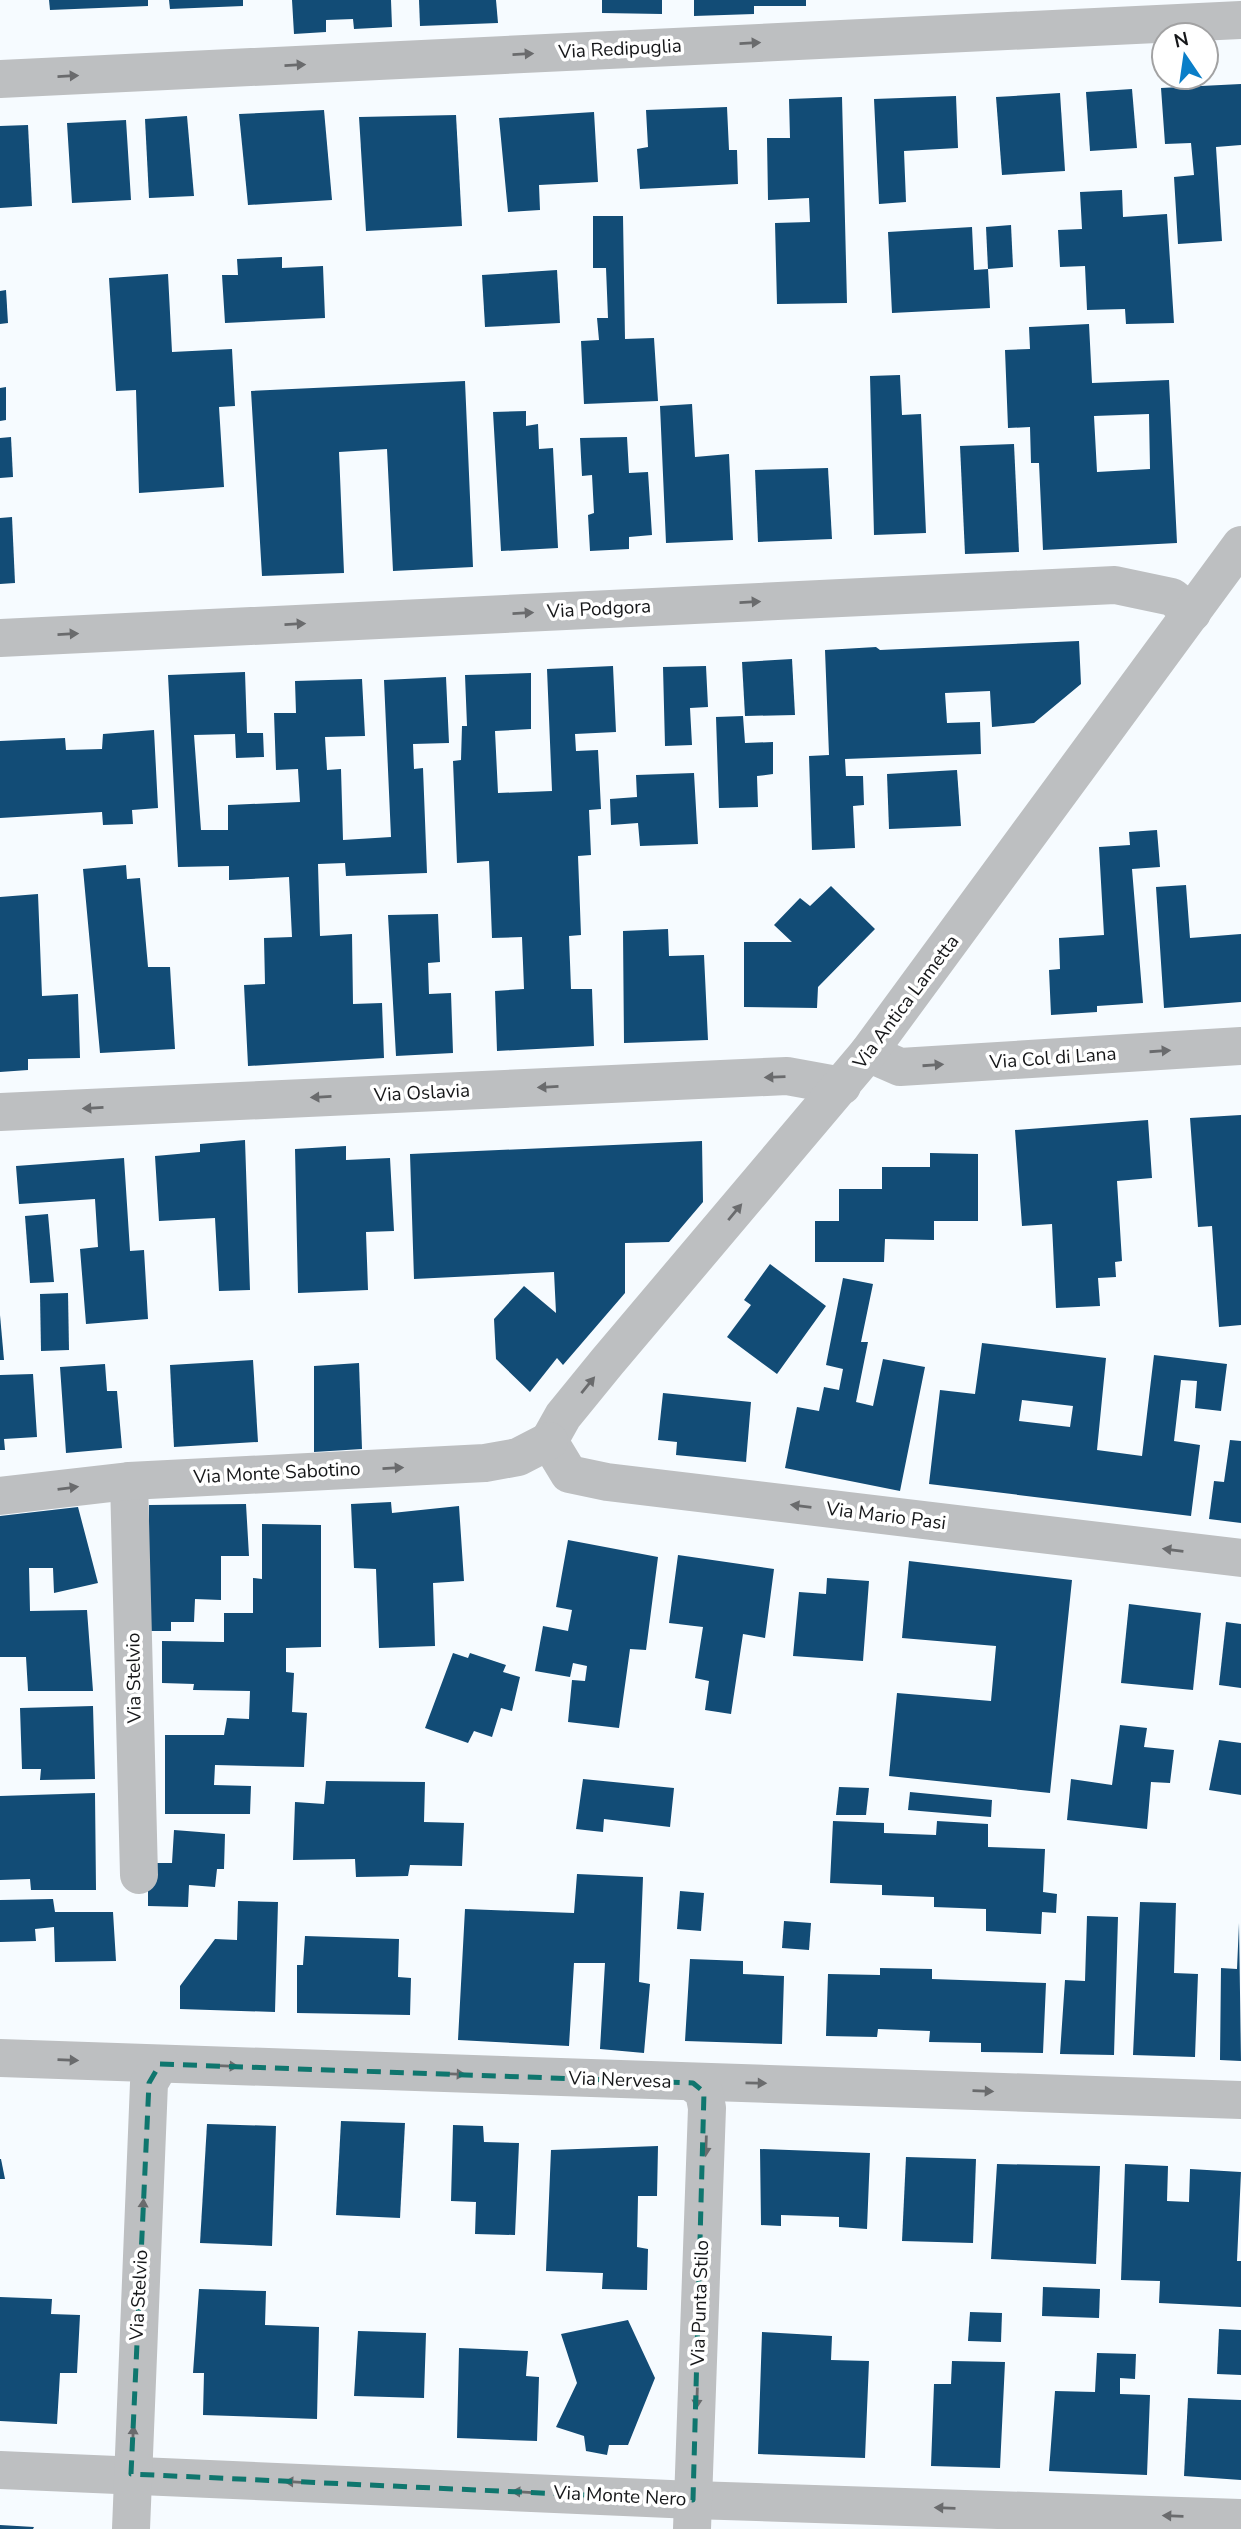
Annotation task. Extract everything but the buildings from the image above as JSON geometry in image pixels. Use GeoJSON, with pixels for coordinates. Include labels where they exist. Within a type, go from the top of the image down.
{"type":"FeatureCollection","features":[{"type":"Feature","properties":{"kind":"street","name":"Via Redipuglia"},"geometry":{"type":"LineString","coordinates":[[0,79],[1241,20]]}},
{"type":"Feature","properties":{"kind":"street","name":"Via Antica Lametta"},"geometry":{"type":"LineString","coordinates":[[550,1441],[564,1416],[607,1363],[868,1053],[1241,545]]}},
{"type":"Feature","properties":{"kind":"street","name":"Via Podgora"},"geometry":{"type":"LineString","coordinates":[[0,638],[1115,585],[1172,597],[1192,613]]}},
{"type":"Feature","properties":{"kind":"street","name":"Via Col di Lana"},"geometry":{"type":"LineString","coordinates":[[868,1053],[900,1067],[1241,1046]]}},
{"type":"Feature","properties":{"kind":"street","name":"Via Oslavia"},"geometry":{"type":"LineString","coordinates":[[0,1112],[787,1076],[842,1086]]}},
{"type":"Feature","properties":{"kind":"street","name":"Via Monte Sabotino"},"geometry":{"type":"LineString","coordinates":[[0,1496],[130,1481],[485,1463],[518,1457],[550,1441]]}},
{"type":"Feature","properties":{"kind":"street","name":"Via Mario Pasi"},"geometry":{"type":"LineString","coordinates":[[550,1441],[569,1474],[607,1482],[1241,1558]]}},
{"type":"Feature","properties":{"kind":"street","name":"Via Stelvio"},"geometry":{"type":"LineString","coordinates":[[130,1481],[139,1875]]}},
{"type":"Feature","properties":{"kind":"street","name":"Via Nervesa"},"geometry":{"type":"LineString","coordinates":[[0,2058],[1241,2100]]}},
{"type":"Feature","properties":{"kind":"street","name":"Via Stelvio"},"geometry":{"type":"LineString","coordinates":[[131,2529],[131,2474],[149,2083],[160,2064]]}},
{"type":"Feature","properties":{"kind":"street","name":"Via Punta Stilo"},"geometry":{"type":"LineString","coordinates":[[692,2514],[708,2108],[704,2092],[693,2083]]}},
{"type":"Feature","properties":{"kind":"street","name":"Via Monte Nero"},"geometry":{"type":"LineString","coordinates":[[0,2470],[131,2474],[692,2514],[1241,2518]]}},
{"type":"Feature","properties":{"kind":"highlighted area"},"geometry":{"type":"Polygon","coordinates":[[[160,2064],[693,2083],[704,2092],[693,2500],[131,2474],[149,2083],[160,2064]]]}}]}
